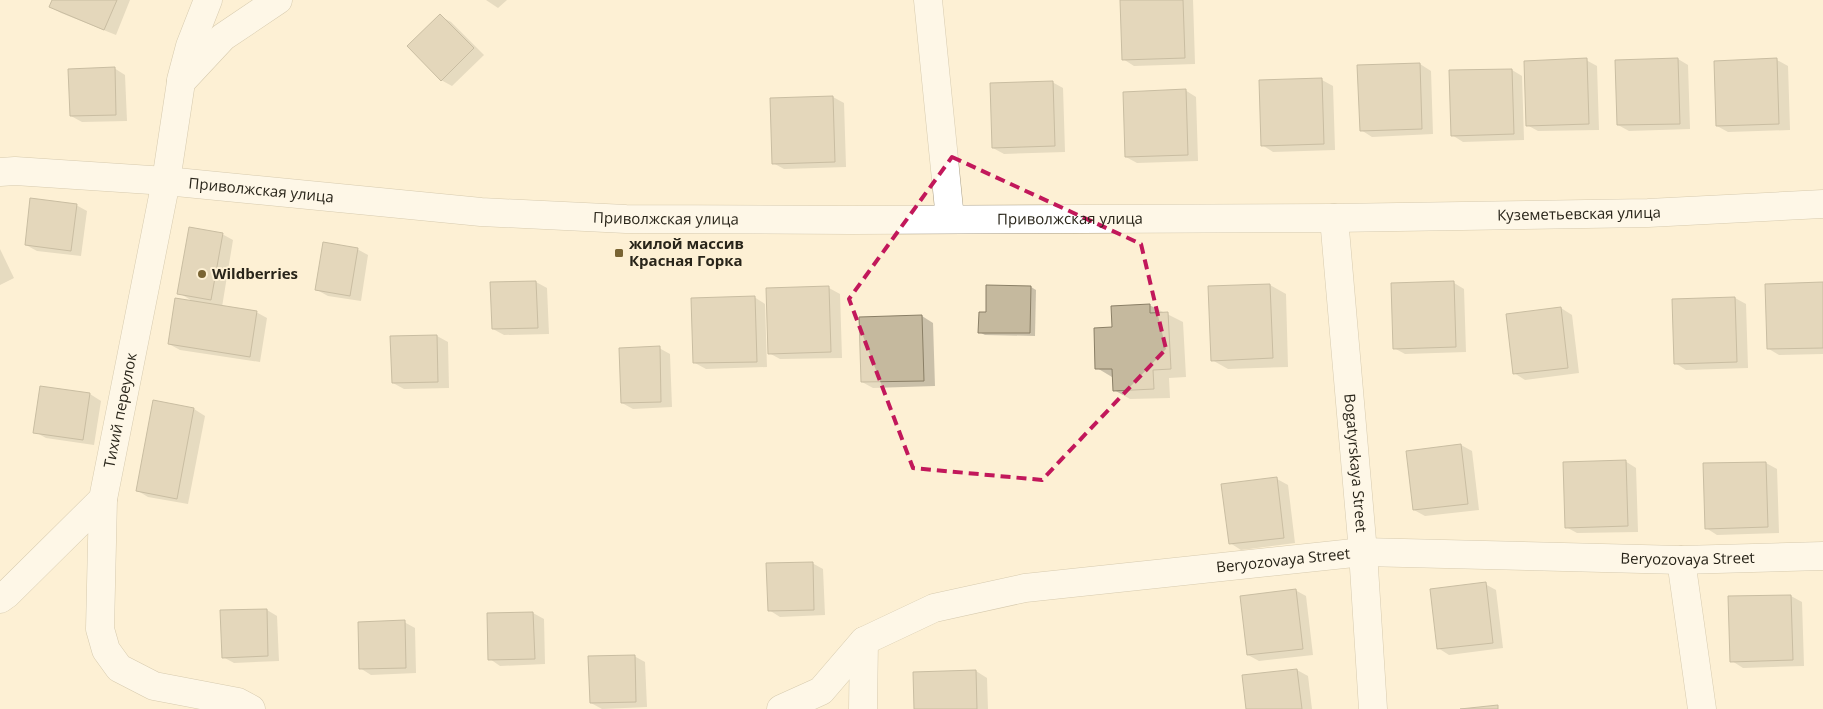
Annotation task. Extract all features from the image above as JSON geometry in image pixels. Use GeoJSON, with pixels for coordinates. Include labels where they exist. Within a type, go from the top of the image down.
{"type":"FeatureCollection","features":[{"type":"Feature","properties":{"kind":"street","name":"Тихий переулок"},"geometry":{"type":"LineString","coordinates":[[208,0],[190,46],[181,82],[166,181],[103,499],[100,629],[106,650],[119,668],[154,686],[238,702],[251,709]]}},
{"type":"Feature","properties":{"kind":"street"},"geometry":{"type":"LineString","coordinates":[[181,82],[223,37],[278,0]]}},
{"type":"Feature","properties":{"kind":"street"},"geometry":{"type":"LineString","coordinates":[[928,0],[950,219]]}},
{"type":"Feature","properties":{"kind":"street","name":"Приволжская улица"},"geometry":{"type":"LineString","coordinates":[[0,172],[15,171],[166,181],[481,212],[626,219],[1334,218]]}},
{"type":"Feature","properties":{"kind":"street","name":"Куземетьевская улица"},"geometry":{"type":"LineString","coordinates":[[1334,218],[1648,213],[1823,204]]}},
{"type":"Feature","properties":{"kind":"street","name":"Bogatyrskaya Street"},"geometry":{"type":"LineString","coordinates":[[1334,218],[1363,552],[1373,709]]}},
{"type":"Feature","properties":{"kind":"street"},"geometry":{"type":"LineString","coordinates":[[0,599],[103,499]]}},
{"type":"Feature","properties":{"kind":"street","name":"Beryozovaya Street"},"geometry":{"type":"LineString","coordinates":[[781,709],[821,691],[864,641],[934,608],[1025,588],[1363,552],[1681,560],[1823,556]]}},
{"type":"Feature","properties":{"kind":"street"},"geometry":{"type":"LineString","coordinates":[[1681,560],[1702,709]]}},
{"type":"Feature","properties":{"kind":"street"},"geometry":{"type":"LineString","coordinates":[[863,709],[864,641]]}},
{"type":"Feature","properties":{"kind":"highlighted area"},"geometry":{"type":"Polygon","coordinates":[[[952,157],[1141,244],[1166,349],[1042,480],[913,468],[849,299],[952,157]]]}},
{"type":"Feature","properties":{"kind":"building"},"geometry":{"type":"Polygon","coordinates":[[[52,0],[117,0],[104,30],[49,7],[52,0]]]}},
{"type":"Feature","properties":{"kind":"building"},"geometry":{"type":"Polygon","coordinates":[[[1120,0],[1183,0],[1185,58],[1122,60],[1120,0]]]}},
{"type":"Feature","properties":{"kind":"building"},"geometry":{"type":"Polygon","coordinates":[[[440,14],[474,48],[441,81],[407,46],[440,14]]]}},
{"type":"Feature","properties":{"kind":"building"},"geometry":{"type":"Polygon","coordinates":[[[1587,58],[1589,124],[1526,126],[1524,61],[1587,58]]]}},
{"type":"Feature","properties":{"kind":"building"},"geometry":{"type":"Polygon","coordinates":[[[1678,58],[1680,124],[1617,125],[1615,60],[1678,58]]]}},
{"type":"Feature","properties":{"kind":"building"},"geometry":{"type":"Polygon","coordinates":[[[1777,58],[1779,124],[1716,126],[1714,61],[1777,58]]]}},
{"type":"Feature","properties":{"kind":"building"},"geometry":{"type":"Polygon","coordinates":[[[1420,63],[1422,129],[1360,131],[1357,65],[1420,63]]]}},
{"type":"Feature","properties":{"kind":"building"},"geometry":{"type":"Polygon","coordinates":[[[115,67],[116,115],[70,116],[68,69],[115,67]]]}},
{"type":"Feature","properties":{"kind":"building"},"geometry":{"type":"Polygon","coordinates":[[[1512,69],[1514,134],[1451,136],[1449,70],[1512,69]]]}},
{"type":"Feature","properties":{"kind":"building"},"geometry":{"type":"Polygon","coordinates":[[[1322,78],[1324,144],[1261,146],[1259,80],[1322,78]]]}},
{"type":"Feature","properties":{"kind":"building"},"geometry":{"type":"Polygon","coordinates":[[[1053,81],[1055,146],[992,148],[990,83],[1053,81]]]}},
{"type":"Feature","properties":{"kind":"building"},"geometry":{"type":"Polygon","coordinates":[[[1186,89],[1188,155],[1125,157],[1123,92],[1186,89]]]}},
{"type":"Feature","properties":{"kind":"building"},"geometry":{"type":"Polygon","coordinates":[[[833,96],[835,162],[772,164],[770,98],[833,96]]]}},
{"type":"Feature","properties":{"kind":"building"},"geometry":{"type":"Polygon","coordinates":[[[30,198],[77,204],[71,251],[25,245],[30,198]]]}},
{"type":"Feature","properties":{"kind":"building"},"geometry":{"type":"Polygon","coordinates":[[[189,227],[223,233],[211,300],[177,294],[189,227]]]}},
{"type":"Feature","properties":{"kind":"building"},"geometry":{"type":"Polygon","coordinates":[[[323,242],[358,248],[350,296],[315,290],[323,242]]]}},
{"type":"Feature","properties":{"kind":"building"},"geometry":{"type":"Polygon","coordinates":[[[536,281],[538,328],[492,329],[490,282],[536,281]]]}},
{"type":"Feature","properties":{"kind":"building"},"geometry":{"type":"Polygon","coordinates":[[[1454,281],[1456,347],[1393,349],[1391,283],[1454,281]]]}},
{"type":"Feature","properties":{"kind":"building"},"geometry":{"type":"Polygon","coordinates":[[[1823,282],[1823,348],[1767,349],[1765,284],[1823,282]]]}},
{"type":"Feature","properties":{"kind":"building"},"geometry":{"type":"Polygon","coordinates":[[[1270,284],[1273,358],[1211,361],[1208,286],[1270,284]]]}},
{"type":"Feature","properties":{"kind":"building"},"geometry":{"type":"Polygon","coordinates":[[[986,285],[1031,286],[1030,333],[978,333],[979,312],[986,312],[986,285]]]}},
{"type":"Feature","properties":{"kind":"building"},"geometry":{"type":"Polygon","coordinates":[[[829,286],[831,352],[768,354],[766,288],[829,286]]]}},
{"type":"Feature","properties":{"kind":"building"},"geometry":{"type":"Polygon","coordinates":[[[755,296],[757,362],[693,363],[691,298],[755,296]]]}},
{"type":"Feature","properties":{"kind":"building"},"geometry":{"type":"Polygon","coordinates":[[[1735,297],[1737,362],[1674,364],[1672,299],[1735,297]]]}},
{"type":"Feature","properties":{"kind":"building"},"geometry":{"type":"Polygon","coordinates":[[[175,298],[257,311],[250,357],[168,344],[175,298]]]}},
{"type":"Feature","properties":{"kind":"building"},"geometry":{"type":"Polygon","coordinates":[[[1150,304],[1150,313],[1168,312],[1171,369],[1153,370],[1154,389],[1113,391],[1112,369],[1095,369],[1094,328],[1112,327],[1111,306],[1150,304]]]}},
{"type":"Feature","properties":{"kind":"building"},"geometry":{"type":"Polygon","coordinates":[[[1561,307],[1568,368],[1513,374],[1506,314],[1561,307]]]}},
{"type":"Feature","properties":{"kind":"building"},"geometry":{"type":"Polygon","coordinates":[[[922,315],[924,381],[861,382],[859,317],[922,315]]]}},
{"type":"Feature","properties":{"kind":"building"},"geometry":{"type":"Polygon","coordinates":[[[437,335],[438,382],[392,383],[390,336],[437,335]]]}},
{"type":"Feature","properties":{"kind":"building"},"geometry":{"type":"Polygon","coordinates":[[[660,346],[661,402],[621,403],[619,348],[660,346]]]}},
{"type":"Feature","properties":{"kind":"building"},"geometry":{"type":"Polygon","coordinates":[[[40,386],[90,393],[83,440],[33,433],[40,386]]]}},
{"type":"Feature","properties":{"kind":"building"},"geometry":{"type":"Polygon","coordinates":[[[153,400],[194,408],[177,499],[136,491],[153,400]]]}},
{"type":"Feature","properties":{"kind":"building"},"geometry":{"type":"Polygon","coordinates":[[[1461,444],[1468,504],[1413,510],[1406,451],[1461,444]]]}},
{"type":"Feature","properties":{"kind":"building"},"geometry":{"type":"Polygon","coordinates":[[[1626,460],[1628,526],[1565,528],[1563,462],[1626,460]]]}},
{"type":"Feature","properties":{"kind":"building"},"geometry":{"type":"Polygon","coordinates":[[[1766,462],[1768,527],[1705,529],[1703,463],[1766,462]]]}},
{"type":"Feature","properties":{"kind":"building"},"geometry":{"type":"Polygon","coordinates":[[[1277,477],[1284,538],[1229,544],[1221,484],[1277,477]]]}},
{"type":"Feature","properties":{"kind":"building"},"geometry":{"type":"Polygon","coordinates":[[[813,562],[814,610],[768,611],[766,563],[813,562]]]}},
{"type":"Feature","properties":{"kind":"building"},"geometry":{"type":"Polygon","coordinates":[[[1486,582],[1493,643],[1437,649],[1430,589],[1486,582]]]}},
{"type":"Feature","properties":{"kind":"building"},"geometry":{"type":"Polygon","coordinates":[[[1296,589],[1303,649],[1247,655],[1240,596],[1296,589]]]}},
{"type":"Feature","properties":{"kind":"building"},"geometry":{"type":"Polygon","coordinates":[[[1791,595],[1793,660],[1730,662],[1728,596],[1791,595]]]}},
{"type":"Feature","properties":{"kind":"building"},"geometry":{"type":"Polygon","coordinates":[[[267,609],[268,656],[222,658],[220,610],[267,609]]]}},
{"type":"Feature","properties":{"kind":"building"},"geometry":{"type":"Polygon","coordinates":[[[533,612],[535,659],[488,660],[487,613],[533,612]]]}},
{"type":"Feature","properties":{"kind":"building"},"geometry":{"type":"Polygon","coordinates":[[[405,620],[406,668],[359,669],[358,622],[405,620]]]}},
{"type":"Feature","properties":{"kind":"building"},"geometry":{"type":"Polygon","coordinates":[[[635,655],[636,702],[590,703],[588,656],[635,655]]]}},
{"type":"Feature","properties":{"kind":"building"},"geometry":{"type":"Polygon","coordinates":[[[1297,669],[1302,709],[1246,709],[1242,675],[1297,669]]]}},
{"type":"Feature","properties":{"kind":"building"},"geometry":{"type":"Polygon","coordinates":[[[976,670],[977,709],[914,709],[913,672],[976,670]]]}},
{"type":"Feature","properties":{"kind":"building"},"geometry":{"type":"Polygon","coordinates":[[[1498,705],[1498,709],[1460,709],[1498,705]]]}},
{"type":"Feature","properties":{"kind":"place","name":"жилой массив Красная Горка"},"geometry":{"type":"Point","coordinates":[619,253]}},
{"type":"Feature","properties":{"kind":"place","name":"Wildberries"},"geometry":{"type":"Point","coordinates":[202,274]}}]}
